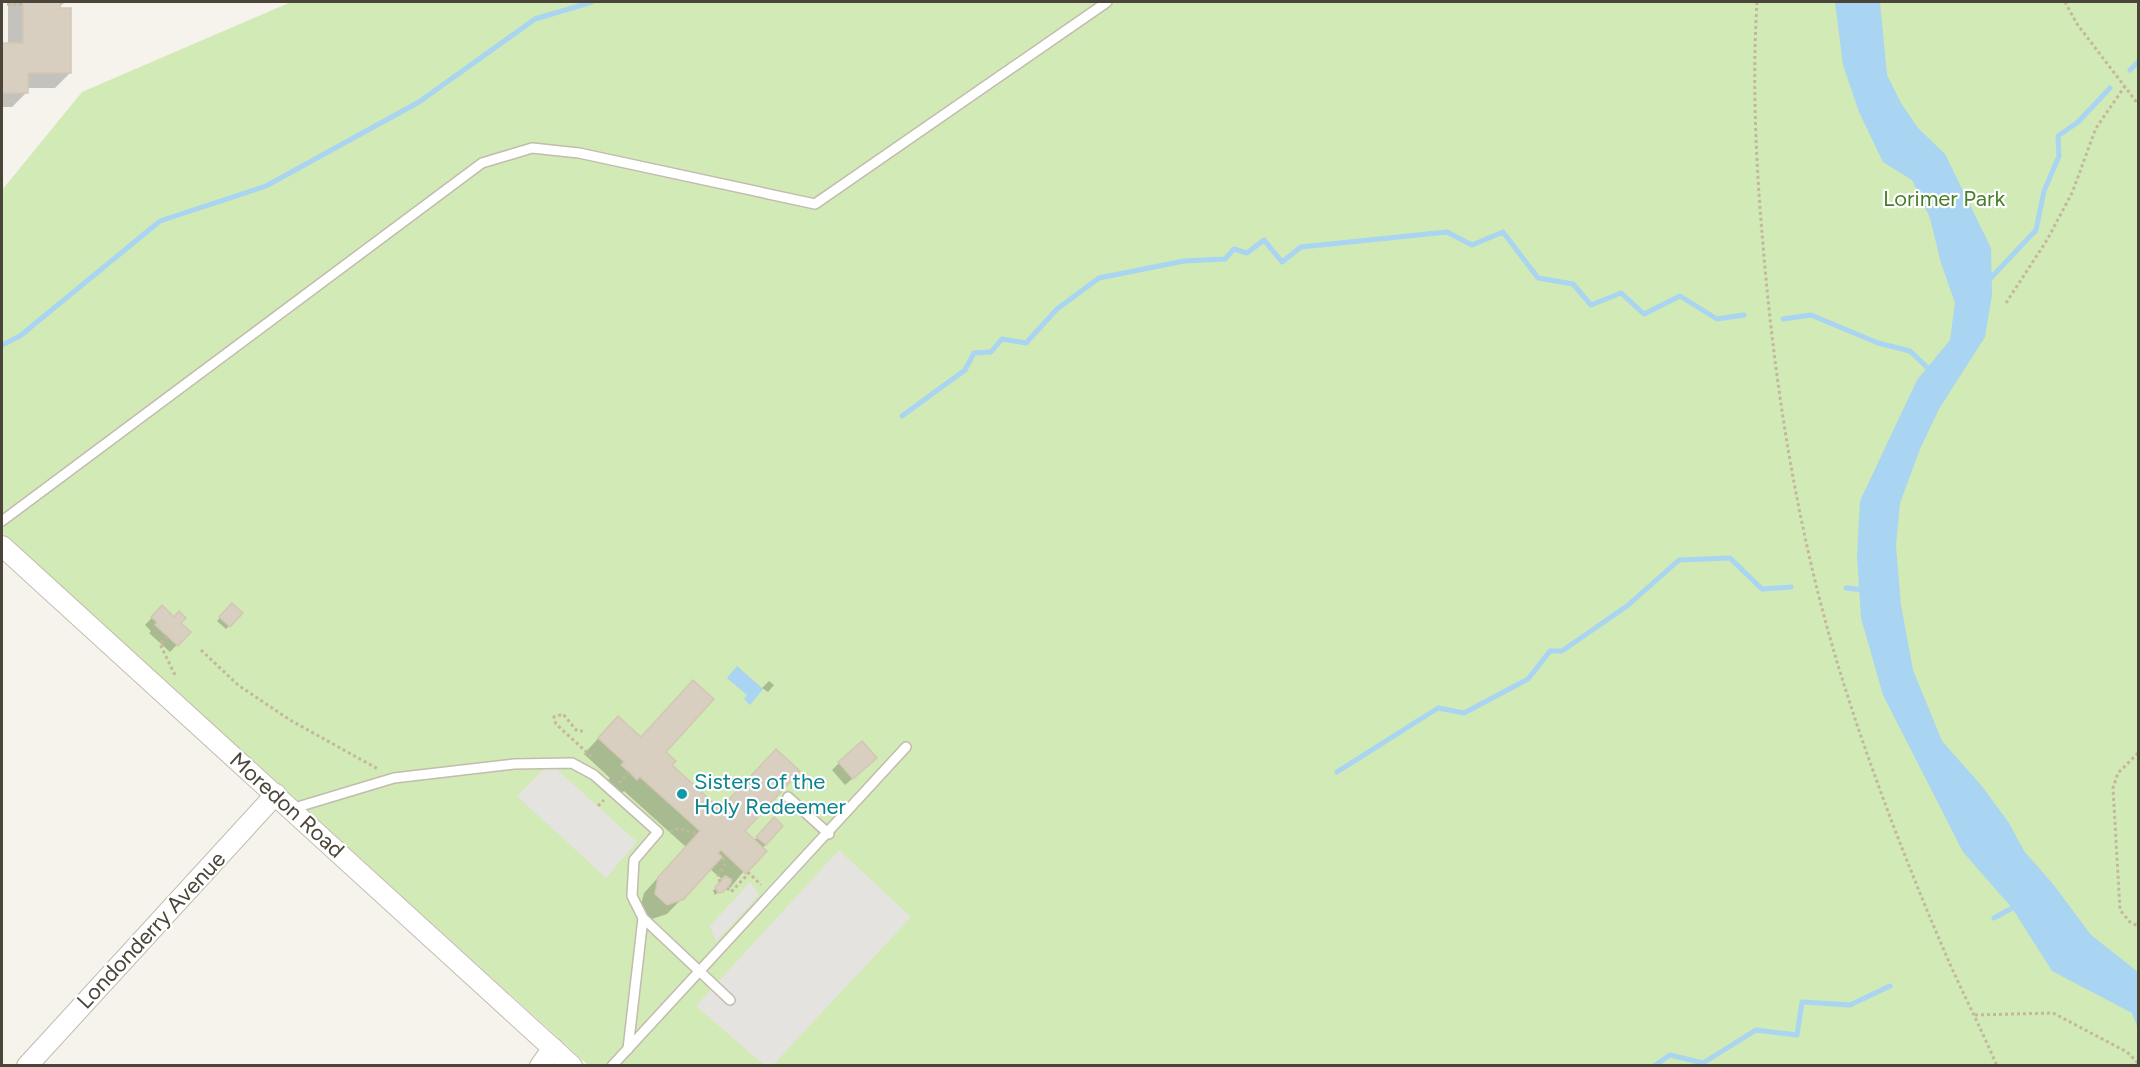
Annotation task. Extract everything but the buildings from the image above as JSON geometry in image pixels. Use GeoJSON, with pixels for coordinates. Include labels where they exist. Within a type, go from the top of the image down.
{"type":"FeatureCollection","features":[{"type":"Feature","properties":{"kind":"street","name":"Moredon Road"},"geometry":{"type":"LineString","coordinates":[[2,546],[572,1065]]}},
{"type":"Feature","properties":{"kind":"street","name":"Londonderry Avenue"},"geometry":{"type":"LineString","coordinates":[[27,1065],[276,794]]}},
{"type":"Feature","properties":{"kind":"street"},"geometry":{"type":"LineString","coordinates":[[540,1065],[553,1048]]}},
{"type":"Feature","properties":{"kind":"lane"},"geometry":{"type":"LineString","coordinates":[[2,521],[482,163],[532,148],[579,153],[815,204],[1107,2]]}},
{"type":"Feature","properties":{"kind":"lane"},"geometry":{"type":"LineString","coordinates":[[612,1065],[829,834],[906,747]]}},
{"type":"Feature","properties":{"kind":"lane"},"geometry":{"type":"LineString","coordinates":[[291,809],[394,778],[502,765],[572,763],[594,775],[658,832],[634,860],[632,896],[643,918],[730,1000]]}},
{"type":"Feature","properties":{"kind":"lane"},"geometry":{"type":"LineString","coordinates":[[788,797],[829,834]]}},
{"type":"Feature","properties":{"kind":"lane"},"geometry":{"type":"LineString","coordinates":[[628,1049],[643,918]]}},
{"type":"Feature","properties":{"kind":"path"},"geometry":{"type":"LineString","coordinates":[[1757,2],[1754,112],[1768,306],[1780,402],[1818,597],[1841,676],[1897,831],[1946,955],[1998,1065]]}},
{"type":"Feature","properties":{"kind":"path"},"geometry":{"type":"LineString","coordinates":[[2065,2],[2077,24],[2139,104]]}},
{"type":"Feature","properties":{"kind":"path"},"geometry":{"type":"LineString","coordinates":[[7,4],[23,4]]}},
{"type":"Feature","properties":{"kind":"path"},"geometry":{"type":"LineString","coordinates":[[2006,303],[2047,240],[2072,194],[2096,128],[2125,86]]}},
{"type":"Feature","properties":{"kind":"path"},"geometry":{"type":"LineString","coordinates":[[167,636],[160,644],[175,675]]}},
{"type":"Feature","properties":{"kind":"path"},"geometry":{"type":"LineString","coordinates":[[201,650],[238,686],[394,778]]}},
{"type":"Feature","properties":{"kind":"path"},"geometry":{"type":"LineString","coordinates":[[583,731],[577,731],[563,714],[554,717],[556,724],[596,761]]}},
{"type":"Feature","properties":{"kind":"path"},"geometry":{"type":"LineString","coordinates":[[2139,753],[2118,773],[2113,788],[2113,803],[2120,910],[2130,922],[2139,926]]}},
{"type":"Feature","properties":{"kind":"path"},"geometry":{"type":"LineString","coordinates":[[611,775],[617,784],[629,772]]}},
{"type":"Feature","properties":{"kind":"path"},"geometry":{"type":"LineString","coordinates":[[668,833],[673,828],[679,828],[697,834]]}},
{"type":"Feature","properties":{"kind":"path"},"geometry":{"type":"LineString","coordinates":[[720,882],[718,875],[725,865],[722,854]]}},
{"type":"Feature","properties":{"kind":"path"},"geometry":{"type":"LineString","coordinates":[[727,888],[731,891],[749,873],[761,885],[755,892],[763,904]]}},
{"type":"Feature","properties":{"kind":"path"},"geometry":{"type":"LineString","coordinates":[[1975,1015],[2054,1013],[2127,1052],[2139,1063]]}},
{"type":"Feature","properties":{"kind":"green space","name":"Lorimer Park"},"geometry":{"type":"Polygon","coordinates":[[[291,2],[2138,2],[2138,1065],[588,1065],[2,533],[2,190],[82,92],[291,2]]]}},
{"type":"Feature","properties":{"kind":"shaded area"},"geometry":{"type":"Polygon","coordinates":[[[550,763],[637,842],[606,878],[517,796],[550,763]]]}},
{"type":"Feature","properties":{"kind":"shaded area"},"geometry":{"type":"Polygon","coordinates":[[[839,850],[911,917],[773,1065],[764,1065],[696,1006],[839,850]]]}},
{"type":"Feature","properties":{"kind":"shaded area"},"geometry":{"type":"Polygon","coordinates":[[[750,882],[759,895],[716,942],[710,926],[750,882]]]}},
{"type":"Feature","properties":{"kind":"water"},"geometry":{"type":"Polygon","coordinates":[[[1835,2],[1880,2],[1887,75],[1901,103],[1918,128],[1945,154],[1991,248],[1992,295],[1985,337],[1939,409],[1920,449],[1900,503],[1896,546],[1901,605],[1913,670],[1942,741],[1981,785],[2009,823],[2024,851],[2053,884],[2091,935],[2138,972],[2138,1029],[2132,1013],[2052,971],[2012,908],[1963,852],[1883,695],[1861,618],[1857,557],[1860,501],[1917,380],[1950,340],[1955,303],[1941,263],[1930,218],[1912,180],[1883,162],[1859,112],[1843,65],[1835,2]]]}},
{"type":"Feature","properties":{"kind":"water"},"geometry":{"type":"Polygon","coordinates":[[[737,666],[763,689],[750,705],[744,699],[747,695],[727,678],[737,666]]]}},
{"type":"Feature","properties":{"kind":"waterway"},"geometry":{"type":"LineString","coordinates":[[2,345],[20,336],[160,221],[266,186],[419,102],[535,19],[592,2]]}},
{"type":"Feature","properties":{"kind":"waterway"},"geometry":{"type":"LineString","coordinates":[[2130,70],[2138,62]]}},
{"type":"Feature","properties":{"kind":"waterway"},"geometry":{"type":"LineString","coordinates":[[1987,282],[2036,230],[2044,191],[2059,156],[2058,136],[2078,122],[2110,88]]}},
{"type":"Feature","properties":{"kind":"waterway"},"geometry":{"type":"LineString","coordinates":[[902,416],[965,370],[974,353],[991,352],[1002,339],[1026,343],[1057,309],[1099,278],[1184,261],[1225,259],[1234,249],[1247,253],[1264,240],[1282,262],[1301,247],[1447,232],[1472,245],[1503,232],[1538,278],[1573,284],[1591,305],[1621,293],[1644,314],[1680,296],[1717,319],[1744,315]]}},
{"type":"Feature","properties":{"kind":"waterway"},"geometry":{"type":"LineString","coordinates":[[1783,319],[1811,315],[1878,343],[1910,351],[1932,372]]}},
{"type":"Feature","properties":{"kind":"waterway"},"geometry":{"type":"LineString","coordinates":[[1337,772],[1438,708],[1464,713],[1528,679],[1550,651],[1562,651],[1627,606],[1679,560],[1730,558],[1762,589],[1791,587]]}},
{"type":"Feature","properties":{"kind":"waterway"},"geometry":{"type":"LineString","coordinates":[[1846,588],[1865,590]]}},
{"type":"Feature","properties":{"kind":"waterway"},"geometry":{"type":"LineString","coordinates":[[1994,918],[2016,906]]}},
{"type":"Feature","properties":{"kind":"waterway"},"geometry":{"type":"LineString","coordinates":[[1654,1066],[1670,1055],[1703,1063],[1756,1030],[1797,1035],[1802,1002],[1850,1005],[1890,986]]}},
{"type":"Feature","properties":{"kind":"place","name":"Sisters of the Holy Redeemer"},"geometry":{"type":"Point","coordinates":[682,794]}}]}
